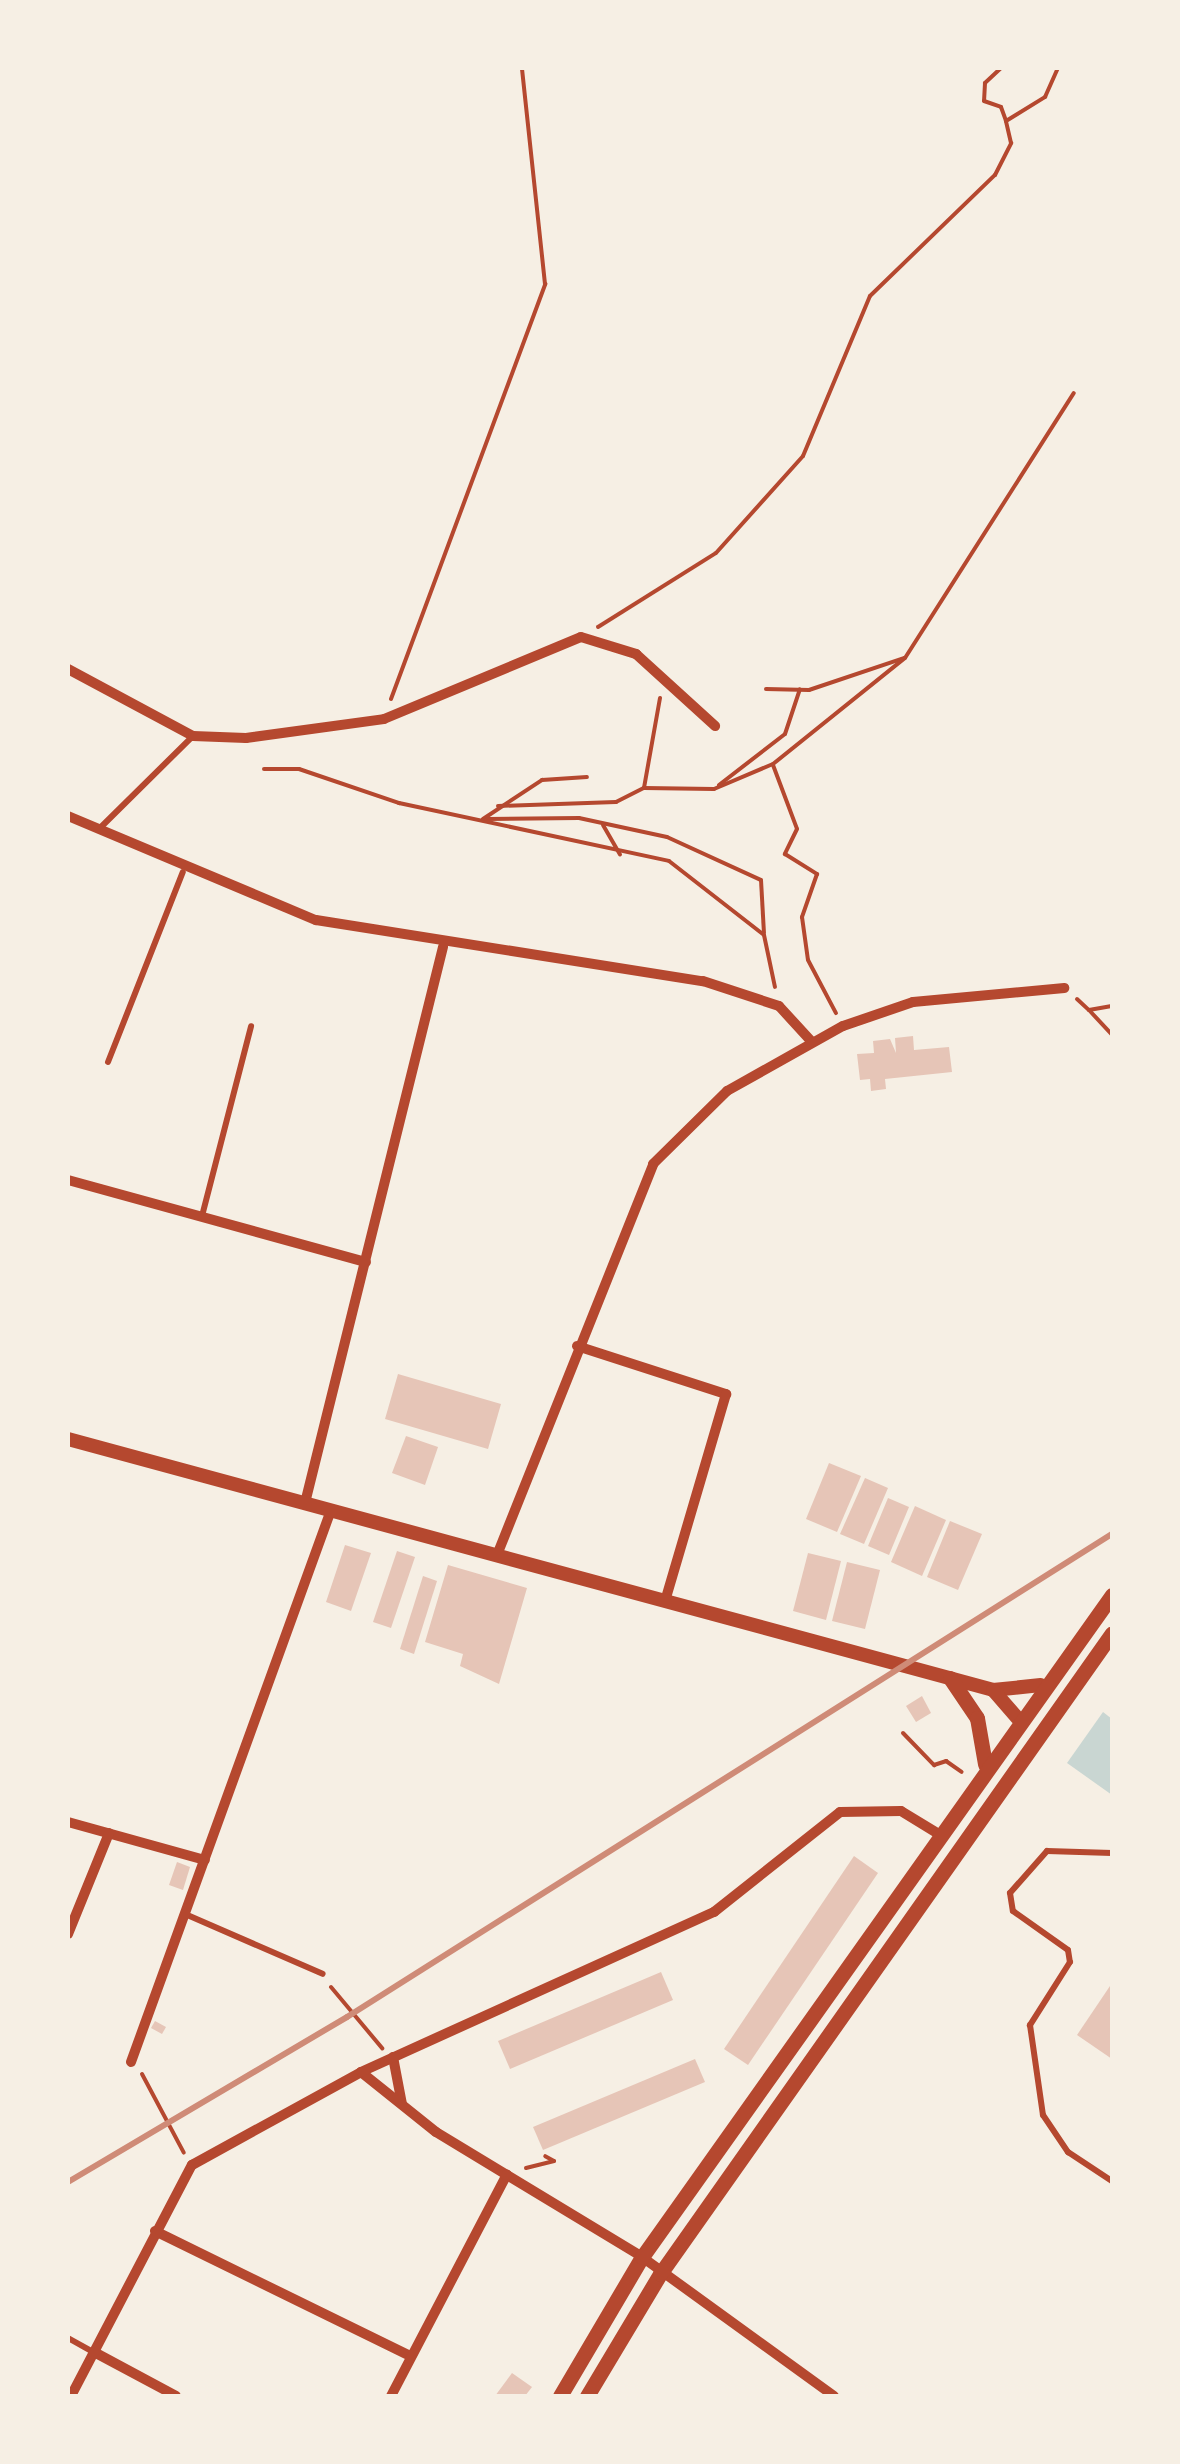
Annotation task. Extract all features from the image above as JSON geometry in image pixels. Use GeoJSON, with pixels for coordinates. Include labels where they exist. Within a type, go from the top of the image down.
{"type":"FeatureCollection","features":[{"type":"Feature","properties":{"kind":"main road"},"geometry":{"type":"LineString","coordinates":[[560,2396],[642,2257],[1017,1718],[1112,1595]]}},
{"type":"Feature","properties":{"kind":"main road"},"geometry":{"type":"LineString","coordinates":[[587,2396],[660,2274],[1112,1634]]}},
{"type":"Feature","properties":{"kind":"main road"},"geometry":{"type":"LineString","coordinates":[[1041,1685],[1090,1662]]}},
{"type":"Feature","properties":{"kind":"main road"},"geometry":{"type":"LineString","coordinates":[[950,1678],[977,1718],[986,1764]]}},
{"type":"Feature","properties":{"kind":"main road"},"geometry":{"type":"LineString","coordinates":[[1017,1718],[1018,1765]]}},
{"type":"Feature","properties":{"kind":"street"},"geometry":{"type":"LineString","coordinates":[[68,668],[193,736],[384,719],[581,637],[636,654],[716,726]]}},
{"type":"Feature","properties":{"kind":"street"},"geometry":{"type":"LineString","coordinates":[[68,816],[183,872],[316,920],[443,947],[703,981],[779,1006],[811,1041]]}},
{"type":"Feature","properties":{"kind":"street"},"geometry":{"type":"LineString","coordinates":[[305,1503],[443,947]]}},
{"type":"Feature","properties":{"kind":"street"},"geometry":{"type":"LineString","coordinates":[[498,1556],[577,1346],[653,1164],[726,1092],[843,1026],[913,1002],[1064,988]]}},
{"type":"Feature","properties":{"kind":"street"},"geometry":{"type":"LineString","coordinates":[[68,1180],[366,1262]]}},
{"type":"Feature","properties":{"kind":"street"},"geometry":{"type":"LineString","coordinates":[[577,1346],[726,1394],[665,1601]]}},
{"type":"Feature","properties":{"kind":"street"},"geometry":{"type":"LineString","coordinates":[[68,1439],[993,1690],[1041,1685]]}},
{"type":"Feature","properties":{"kind":"street"},"geometry":{"type":"LineString","coordinates":[[131,2062],[331,1510]]}},
{"type":"Feature","properties":{"kind":"street"},"geometry":{"type":"LineString","coordinates":[[993,1690],[1017,1718]]}},
{"type":"Feature","properties":{"kind":"street"},"geometry":{"type":"LineString","coordinates":[[71,2396],[192,2165],[361,2072],[714,1912],[840,1812],[902,1810],[937,1833]]}},
{"type":"Feature","properties":{"kind":"street"},"geometry":{"type":"LineString","coordinates":[[68,1822],[205,1860]]}},
{"type":"Feature","properties":{"kind":"street"},"geometry":{"type":"LineString","coordinates":[[68,1934],[109,1834]]}},
{"type":"Feature","properties":{"kind":"street"},"geometry":{"type":"LineString","coordinates":[[393,2058],[402,2105]]}},
{"type":"Feature","properties":{"kind":"street"},"geometry":{"type":"LineString","coordinates":[[361,2072],[402,2105],[506,2174],[642,2257],[660,2274],[834,2396]]}},
{"type":"Feature","properties":{"kind":"street"},"geometry":{"type":"LineString","coordinates":[[392,2396],[408,2355],[506,2174]]}},
{"type":"Feature","properties":{"kind":"street"},"geometry":{"type":"LineString","coordinates":[[155,2231],[408,2355]]}},
{"type":"Feature","properties":{"kind":"street"},"geometry":{"type":"LineString","coordinates":[[94,2352],[176,2396]]}},
{"type":"Feature","properties":{"kind":"lane"},"geometry":{"type":"LineString","coordinates":[[96,832],[193,736]]}},
{"type":"Feature","properties":{"kind":"lane"},"geometry":{"type":"LineString","coordinates":[[108,1062],[183,872]]}},
{"type":"Feature","properties":{"kind":"lane"},"geometry":{"type":"LineString","coordinates":[[202,1218],[251,1026]]}},
{"type":"Feature","properties":{"kind":"lane"},"geometry":{"type":"LineString","coordinates":[[1112,1853],[1047,1851],[1010,1893],[1013,1910],[1070,1962],[1030,2025],[1043,2115],[1068,2152],[1112,2181]]}},
{"type":"Feature","properties":{"kind":"lane"},"geometry":{"type":"LineString","coordinates":[[185,1914],[324,1974]]}},
{"type":"Feature","properties":{"kind":"lane"},"geometry":{"type":"LineString","coordinates":[[68,2338],[94,2352]]}},
{"type":"Feature","properties":{"kind":"path"},"geometry":{"type":"LineString","coordinates":[[384,719],[545,284],[522,68]]}},
{"type":"Feature","properties":{"kind":"path"},"geometry":{"type":"LineString","coordinates":[[581,637],[716,552],[803,456],[870,296],[995,175],[1011,144],[1001,106],[984,100],[984,83],[1001,68]]}},
{"type":"Feature","properties":{"kind":"path"},"geometry":{"type":"LineString","coordinates":[[1006,121],[1044,98],[1058,68]]}},
{"type":"Feature","properties":{"kind":"path"},"geometry":{"type":"LineString","coordinates":[[498,806],[616,802],[644,788],[714,789],[773,764],[905,658],[1074,393]]}},
{"type":"Feature","properties":{"kind":"path"},"geometry":{"type":"LineString","coordinates":[[766,689],[800,689],[905,658]]}},
{"type":"Feature","properties":{"kind":"path"},"geometry":{"type":"LineString","coordinates":[[644,788],[664,679]]}},
{"type":"Feature","properties":{"kind":"path"},"geometry":{"type":"LineString","coordinates":[[714,789],[785,734],[800,689]]}},
{"type":"Feature","properties":{"kind":"path"},"geometry":{"type":"LineString","coordinates":[[773,764],[797,829],[785,854],[817,874],[802,917],[808,960],[843,1026]]}},
{"type":"Feature","properties":{"kind":"path"},"geometry":{"type":"LineString","coordinates":[[264,769],[298,769],[620,856],[669,861],[764,935]]}},
{"type":"Feature","properties":{"kind":"path"},"geometry":{"type":"LineString","coordinates":[[483,819],[542,780],[587,777]]}},
{"type":"Feature","properties":{"kind":"path"},"geometry":{"type":"LineString","coordinates":[[483,819],[603,825],[667,836],[762,880],[764,935],[779,1006]]}},
{"type":"Feature","properties":{"kind":"path"},"geometry":{"type":"LineString","coordinates":[[603,825],[620,856]]}},
{"type":"Feature","properties":{"kind":"path"},"geometry":{"type":"LineString","coordinates":[[1064,988],[1112,1035]]}},
{"type":"Feature","properties":{"kind":"path"},"geometry":{"type":"LineString","coordinates":[[1088,1010],[1112,1006]]}},
{"type":"Feature","properties":{"kind":"path"},"geometry":{"type":"LineString","coordinates":[[903,1733],[934,1766],[946,1761],[974,1780]]}},
{"type":"Feature","properties":{"kind":"path"},"geometry":{"type":"LineString","coordinates":[[324,1974],[347,2017],[393,2058]]}},
{"type":"Feature","properties":{"kind":"path"},"geometry":{"type":"LineString","coordinates":[[131,2062],[192,2165]]}},
{"type":"Feature","properties":{"kind":"path"},"geometry":{"type":"LineString","coordinates":[[506,2174],[554,2161],[545,2156]]}},
{"type":"Feature","properties":{"kind":"shaded area"},"geometry":{"type":"Polygon","coordinates":[[[1103,1712],[1112,1719],[1112,1795],[1067,1763],[1103,1712]]]}},
{"type":"Feature","properties":{"kind":"building"},"geometry":{"type":"Polygon","coordinates":[[[913,1036],[914,1050],[949,1047],[952,1072],[885,1079],[886,1089],[871,1091],[870,1079],[860,1080],[857,1054],[874,1053],[873,1041],[890,1039],[896,1053],[895,1038],[913,1036]]]}},
{"type":"Feature","properties":{"kind":"building"},"geometry":{"type":"Polygon","coordinates":[[[398,1374],[501,1404],[488,1449],[385,1419],[398,1374]]]}},
{"type":"Feature","properties":{"kind":"building"},"geometry":{"type":"Polygon","coordinates":[[[406,1436],[438,1447],[425,1485],[392,1473],[406,1436]]]}},
{"type":"Feature","properties":{"kind":"building"},"geometry":{"type":"Polygon","coordinates":[[[829,1463],[861,1476],[837,1532],[806,1519],[829,1463]]]}},
{"type":"Feature","properties":{"kind":"building"},"geometry":{"type":"Polygon","coordinates":[[[865,1478],[888,1488],[864,1544],[840,1534],[865,1478]]]}},
{"type":"Feature","properties":{"kind":"building"},"geometry":{"type":"Polygon","coordinates":[[[888,1498],[909,1507],[889,1555],[868,1546],[888,1498]]]}},
{"type":"Feature","properties":{"kind":"building"},"geometry":{"type":"Polygon","coordinates":[[[915,1506],[946,1520],[922,1576],[891,1562],[915,1506]]]}},
{"type":"Feature","properties":{"kind":"building"},"geometry":{"type":"Polygon","coordinates":[[[950,1521],[982,1534],[958,1590],[927,1577],[950,1521]]]}},
{"type":"Feature","properties":{"kind":"building"},"geometry":{"type":"Polygon","coordinates":[[[345,1545],[371,1553],[351,1611],[326,1602],[345,1545]]]}},
{"type":"Feature","properties":{"kind":"building"},"geometry":{"type":"Polygon","coordinates":[[[397,1551],[415,1557],[391,1628],[373,1622],[397,1551]]]}},
{"type":"Feature","properties":{"kind":"building"},"geometry":{"type":"Polygon","coordinates":[[[808,1553],[841,1561],[826,1620],[793,1611],[808,1553]]]}},
{"type":"Feature","properties":{"kind":"building"},"geometry":{"type":"Polygon","coordinates":[[[847,1562],[880,1570],[865,1629],[832,1621],[847,1562]]]}},
{"type":"Feature","properties":{"kind":"building"},"geometry":{"type":"Polygon","coordinates":[[[448,1565],[527,1588],[499,1684],[460,1666],[463,1654],[425,1642],[448,1565]]]}},
{"type":"Feature","properties":{"kind":"building"},"geometry":{"type":"Polygon","coordinates":[[[423,1576],[437,1581],[414,1654],[400,1649],[423,1576]]]}},
{"type":"Feature","properties":{"kind":"building"},"geometry":{"type":"Polygon","coordinates":[[[922,1696],[931,1713],[916,1722],[906,1706],[922,1696]]]}},
{"type":"Feature","properties":{"kind":"building"},"geometry":{"type":"Polygon","coordinates":[[[854,1856],[878,1873],[748,2065],[724,2049],[854,1856]]]}},
{"type":"Feature","properties":{"kind":"building"},"geometry":{"type":"Polygon","coordinates":[[[177,1862],[190,1867],[183,1890],[169,1885],[177,1862]]]}},
{"type":"Feature","properties":{"kind":"building"},"geometry":{"type":"Polygon","coordinates":[[[661,1972],[673,2000],[510,2069],[498,2041],[661,1972]]]}},
{"type":"Feature","properties":{"kind":"building"},"geometry":{"type":"Polygon","coordinates":[[[1112,1983],[1112,2059],[1077,2035],[1112,1983]]]}},
{"type":"Feature","properties":{"kind":"building"},"geometry":{"type":"Polygon","coordinates":[[[155,2021],[166,2027],[162,2034],[151,2028],[155,2021]]]}},
{"type":"Feature","properties":{"kind":"building"},"geometry":{"type":"Polygon","coordinates":[[[695,2059],[705,2082],[543,2150],[533,2127],[695,2059]]]}},
{"type":"Feature","properties":{"kind":"building"},"geometry":{"type":"Polygon","coordinates":[[[512,2373],[532,2387],[525,2396],[495,2396],[512,2373]]]}},
{"type":"Feature","properties":{"kind":"railway"},"geometry":{"type":"LineString","coordinates":[[68,2182],[347,2017],[1112,1534]]}}]}
